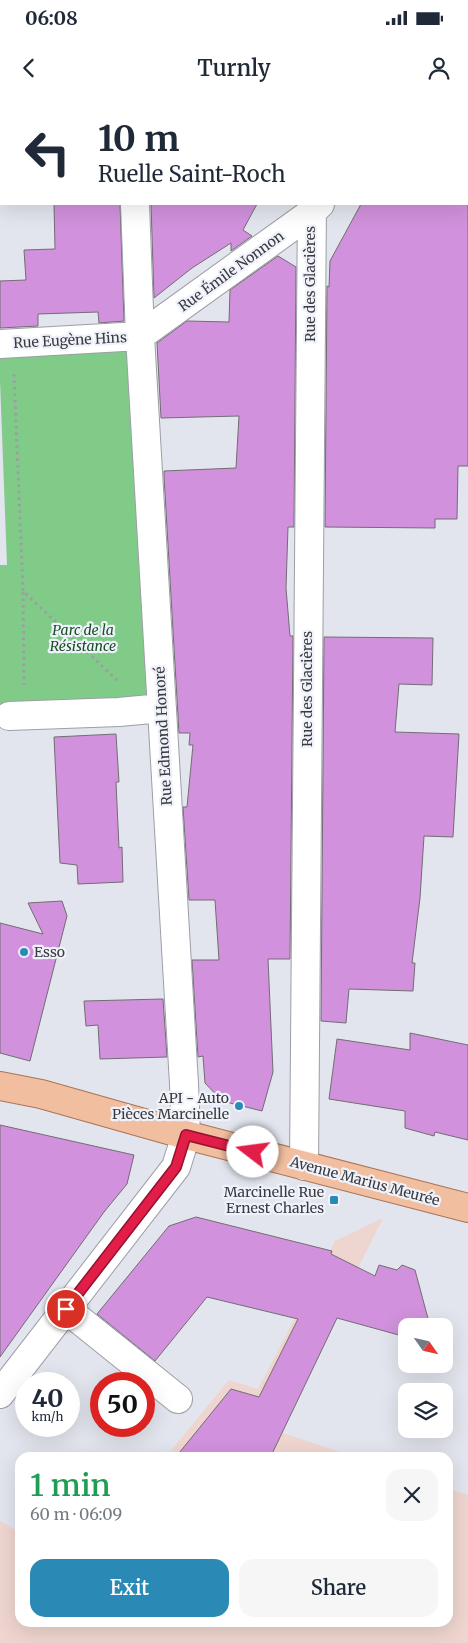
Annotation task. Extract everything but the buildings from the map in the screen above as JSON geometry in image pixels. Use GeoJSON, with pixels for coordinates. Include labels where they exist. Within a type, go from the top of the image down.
{"type":"FeatureCollection","features":[{"type":"Feature","properties":{"kind":"main road","name":"Avenue Marius Meurée"},"geometry":{"type":"LineString","coordinates":[[0,1086],[40,1094],[186,1135],[468,1208]]}},
{"type":"Feature","properties":{"kind":"street","name":"Rue Edmond Honoré"},"geometry":{"type":"LineString","coordinates":[[0,1394],[176,1167],[186,1135],[184,1084],[155,709],[135,205]]}},
{"type":"Feature","properties":{"kind":"street","name":"Rue Émile Nonnon"},"geometry":{"type":"LineString","coordinates":[[140,336],[314,207]]}},
{"type":"Feature","properties":{"kind":"street","name":"Rue des Glacières"},"geometry":{"type":"LineString","coordinates":[[304,1166],[314,207]]}},
{"type":"Feature","properties":{"kind":"street","name":"Rue Eugène Hins"},"geometry":{"type":"LineString","coordinates":[[6,343],[140,336]]}},
{"type":"Feature","properties":{"kind":"street"},"geometry":{"type":"LineString","coordinates":[[17,715],[155,709]]}},
{"type":"Feature","properties":{"kind":"street"},"geometry":{"type":"LineString","coordinates":[[66,1309],[178,1399]]}},
{"type":"Feature","properties":{"kind":"path"},"geometry":{"type":"LineString","coordinates":[[6,343],[23,591],[17,715]]}},
{"type":"Feature","properties":{"kind":"path"},"geometry":{"type":"LineString","coordinates":[[23,591],[155,709]]}},
{"type":"Feature","properties":{"kind":"shaded area"},"geometry":{"type":"Polygon","coordinates":[[[383,1218],[277,1431],[340,1452],[170,1452],[229,1380],[258,1389],[335,1241],[383,1218]]]}},
{"type":"Feature","properties":{"kind":"shaded area"},"geometry":{"type":"Polygon","coordinates":[[[453,1490],[468,1495],[468,1643],[0,1643],[0,1521],[15,1530],[15,1627],[453,1627],[453,1490]]]}},
{"type":"Feature","properties":{"kind":"green space","name":"Parc de la Résistance"},"geometry":{"type":"Polygon","coordinates":[[[140,336],[162,708],[0,716],[0,565],[7,565],[0,344],[140,336]]]}},
{"type":"Feature","properties":{"kind":"place","name":"Esso"},"geometry":{"type":"Point","coordinates":[24,952]}},
{"type":"Feature","properties":{"kind":"place","name":"API - Auto Pièces Marcinelle"},"geometry":{"type":"Point","coordinates":[239,1106]}},
{"type":"Feature","properties":{"kind":"place","name":"Marcinelle Rue Ernest Charles"},"geometry":{"type":"Point","coordinates":[334,1200]}},
{"type":"Feature","properties":{"kind":"route"},"geometry":{"type":"LineString","coordinates":[[66,1309],[176,1167],[186,1135],[253,1152]]}}]}
